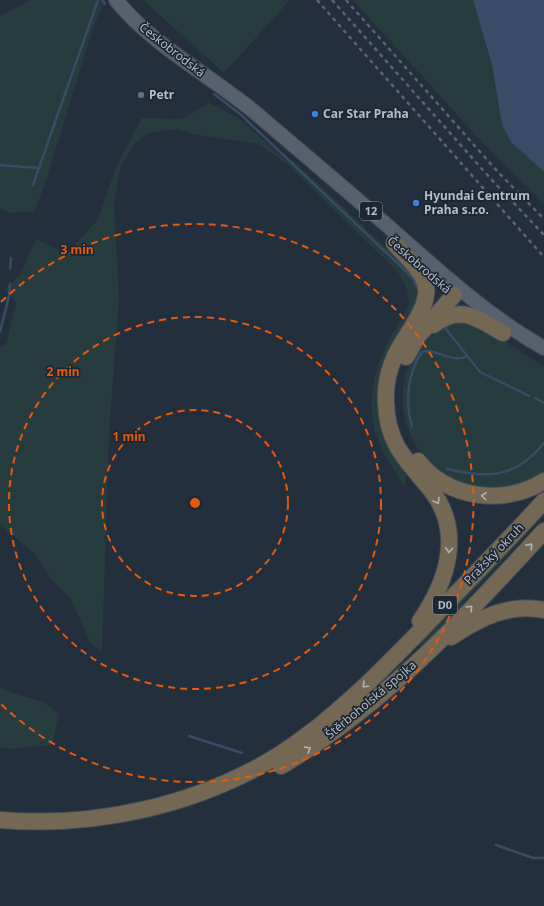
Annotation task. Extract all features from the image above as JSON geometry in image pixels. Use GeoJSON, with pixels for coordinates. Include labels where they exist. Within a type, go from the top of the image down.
{"type":"FeatureCollection","features":[{"type":"Feature","properties":{"kind":"highway"},"geometry":{"type":"LineString","coordinates":[[394,242],[423,276],[427,292],[422,309],[402,352],[398,382],[397,411],[406,442],[416,458],[426,469],[453,487],[468,493],[486,496],[517,493],[544,481]]}},
{"type":"Feature","properties":{"kind":"highway"},"geometry":{"type":"LineString","coordinates":[[394,658],[437,593],[446,571],[450,541],[446,520],[438,502],[401,454],[389,425],[386,392],[390,371],[402,352],[453,289]]}},
{"type":"Feature","properties":{"kind":"highway"},"geometry":{"type":"LineString","coordinates":[[402,352],[434,324],[455,314],[471,316],[503,333]]}},
{"type":"Feature","properties":{"kind":"highway","name":"Pražský okruh"},"geometry":{"type":"LineString","coordinates":[[394,658],[544,501]]}},
{"type":"Feature","properties":{"kind":"highway","name":"Pražský okruh"},"geometry":{"type":"LineString","coordinates":[[423,656],[544,531]]}},
{"type":"Feature","properties":{"kind":"highway"},"geometry":{"type":"LineString","coordinates":[[423,656],[472,624],[492,614],[518,608],[544,610]]}},
{"type":"Feature","properties":{"kind":"highway","name":"Štěrboholská spojka"},"geometry":{"type":"LineString","coordinates":[[0,830],[77,824],[124,823],[178,810],[218,796],[256,779],[310,748],[345,724],[393,684],[423,656]]}},
{"type":"Feature","properties":{"kind":"highway","name":"Štěrboholská spojka"},"geometry":{"type":"LineString","coordinates":[[77,824],[168,803],[246,773],[282,753],[320,725],[394,658]]}},
{"type":"Feature","properties":{"kind":"highway","name":"Štěrboholská spojka"},"geometry":{"type":"LineString","coordinates":[[0,820],[56,826]]}},
{"type":"Feature","properties":{"kind":"main road","name":"Českobrodská"},"geometry":{"type":"LineString","coordinates":[[116,0],[147,31],[251,110],[327,172],[453,289],[503,333],[544,358]]}},
{"type":"Feature","properties":{"kind":"main road","name":"Českobrodská"},"geometry":{"type":"LineString","coordinates":[[288,141],[321,178],[394,242],[453,289],[544,348]]}},
{"type":"Feature","properties":{"kind":"green space"},"geometry":{"type":"Polygon","coordinates":[[[30,0],[100,0],[103,5],[94,25],[44,187],[34,212],[10,213],[0,209],[0,16],[30,0]]]}},
{"type":"Feature","properties":{"kind":"green space"},"geometry":{"type":"Polygon","coordinates":[[[143,0],[290,0],[224,73],[143,0]]]}},
{"type":"Feature","properties":{"kind":"green space"},"geometry":{"type":"Polygon","coordinates":[[[353,0],[473,0],[492,65],[502,125],[511,142],[544,172],[544,203],[481,141],[353,0]]]}},
{"type":"Feature","properties":{"kind":"green space"},"geometry":{"type":"Polygon","coordinates":[[[209,103],[240,119],[287,161],[289,162],[293,160],[417,277],[421,299],[390,349],[394,454],[407,475],[404,486],[378,440],[373,423],[372,412],[372,391],[380,359],[391,336],[407,310],[409,301],[408,292],[397,271],[287,164],[258,144],[193,134],[176,129],[148,133],[134,144],[120,169],[114,203],[119,297],[109,434],[102,651],[90,643],[71,599],[52,580],[34,553],[0,525],[0,348],[6,344],[16,303],[5,289],[20,275],[36,239],[67,254],[98,219],[116,167],[142,118],[181,119],[209,103]]]}},
{"type":"Feature","properties":{"kind":"green space"},"geometry":{"type":"Polygon","coordinates":[[[472,320],[544,367],[544,475],[512,488],[477,488],[449,479],[434,468],[422,454],[413,440],[406,423],[403,406],[403,389],[407,372],[417,350],[431,332],[445,322],[472,320]]]}},
{"type":"Feature","properties":{"kind":"green space"},"geometry":{"type":"Polygon","coordinates":[[[544,509],[544,516],[461,604],[464,609],[423,650],[416,642],[544,509]]]}},
{"type":"Feature","properties":{"kind":"green space"},"geometry":{"type":"Polygon","coordinates":[[[0,687],[9,692],[44,702],[59,715],[52,745],[11,749],[0,748],[0,687]]]}},
{"type":"Feature","properties":{"kind":"water"},"geometry":{"type":"Polygon","coordinates":[[[473,0],[544,0],[544,172],[511,142],[502,125],[492,65],[473,0]]]}},
{"type":"Feature","properties":{"kind":"waterway"},"geometry":{"type":"LineString","coordinates":[[33,185],[98,0]]}},
{"type":"Feature","properties":{"kind":"waterway"},"geometry":{"type":"LineString","coordinates":[[102,0],[105,4]]}},
{"type":"Feature","properties":{"kind":"waterway"},"geometry":{"type":"LineString","coordinates":[[214,94],[240,114],[412,277],[419,291],[416,303]]}},
{"type":"Feature","properties":{"kind":"waterway"},"geometry":{"type":"LineString","coordinates":[[0,165],[38,168]]}},
{"type":"Feature","properties":{"kind":"waterway"},"geometry":{"type":"LineString","coordinates":[[10,269],[11,258]]}},
{"type":"Feature","properties":{"kind":"waterway"},"geometry":{"type":"LineString","coordinates":[[0,332],[9,296],[10,284]]}},
{"type":"Feature","properties":{"kind":"waterway"},"geometry":{"type":"LineString","coordinates":[[445,328],[480,372],[529,396]]}},
{"type":"Feature","properties":{"kind":"waterway"},"geometry":{"type":"LineString","coordinates":[[412,427],[408,408],[410,380],[416,362],[421,353],[431,351],[455,358],[467,356]]}},
{"type":"Feature","properties":{"kind":"waterway"},"geometry":{"type":"LineString","coordinates":[[535,398],[544,403]]}},
{"type":"Feature","properties":{"kind":"waterway"},"geometry":{"type":"LineString","coordinates":[[447,469],[476,474],[500,473],[523,463],[544,443]]}},
{"type":"Feature","properties":{"kind":"waterway"},"geometry":{"type":"LineString","coordinates":[[189,736],[242,753]]}},
{"type":"Feature","properties":{"kind":"waterway"},"geometry":{"type":"LineString","coordinates":[[496,845],[533,858],[544,858]]}},
{"type":"Feature","properties":{"kind":"railway"},"geometry":{"type":"LineString","coordinates":[[317,0],[544,257]]}},
{"type":"Feature","properties":{"kind":"railway"},"geometry":{"type":"LineString","coordinates":[[332,0],[490,178],[544,235]]}},
{"type":"Feature","properties":{"kind":"railway"},"geometry":{"type":"LineString","coordinates":[[346,0],[497,171],[544,219]]}},
{"type":"Feature","properties":{"kind":"place","name":"Petr"},"geometry":{"type":"Point","coordinates":[141,95]}},
{"type":"Feature","properties":{"kind":"place","name":"Car Star Praha"},"geometry":{"type":"Point","coordinates":[315,114]}},
{"type":"Feature","properties":{"kind":"place","name":"Hyundai Centrum Praha s.r.o."},"geometry":{"type":"Point","coordinates":[416,203]}}]}
